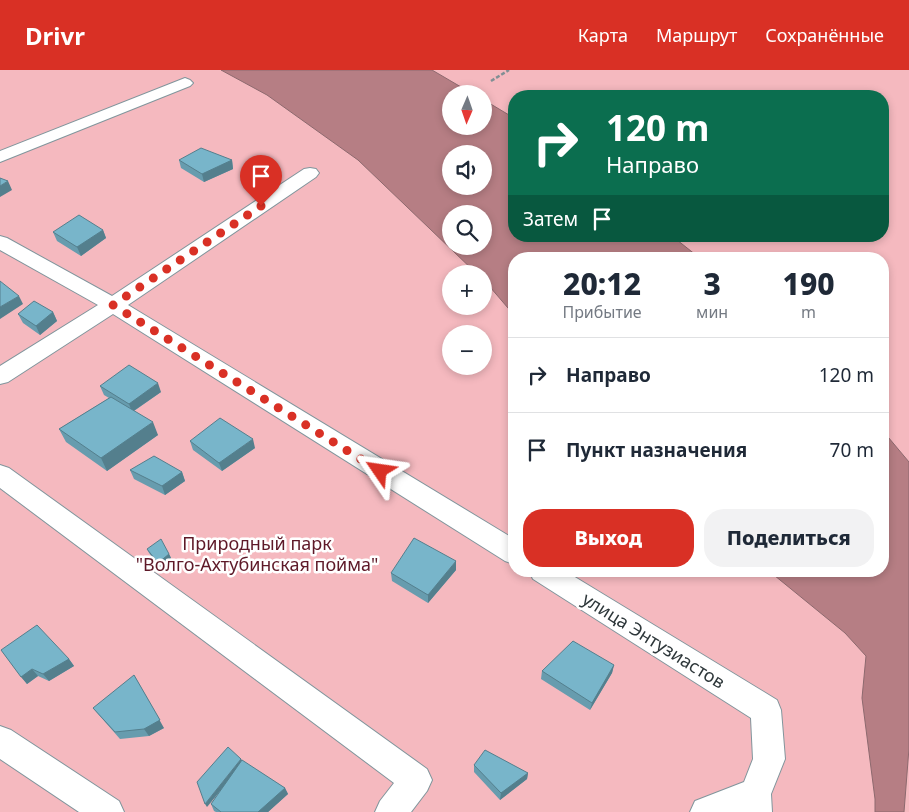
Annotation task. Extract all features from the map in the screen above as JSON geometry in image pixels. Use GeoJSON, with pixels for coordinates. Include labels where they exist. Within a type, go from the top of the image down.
{"type":"FeatureCollection","features":[{"type":"Feature","properties":{"kind":"street"},"geometry":{"type":"LineString","coordinates":[[0,157],[185,83]]}},
{"type":"Feature","properties":{"kind":"street"},"geometry":{"type":"LineString","coordinates":[[0,376],[113,305],[310,173]]}},
{"type":"Feature","properties":{"kind":"street"},"geometry":{"type":"LineString","coordinates":[[0,242],[113,305],[508,550]]}},
{"type":"Feature","properties":{"kind":"street"},"geometry":{"type":"LineString","coordinates":[[0,475],[416,780],[391,812]]}},
{"type":"Feature","properties":{"kind":"street","name":"улица Энтузиастов"},"geometry":{"type":"LineString","coordinates":[[552,577],[766,710],[769,759],[755,803]]}},
{"type":"Feature","properties":{"kind":"street"},"geometry":{"type":"LineString","coordinates":[[0,741],[108,812]]}},
{"type":"Feature","properties":{"kind":"street"},"geometry":{"type":"LineString","coordinates":[[706,812],[755,803]]}},
{"type":"Feature","properties":{"kind":"path"},"geometry":{"type":"LineString","coordinates":[[491,81],[509,70]]}},
{"type":"Feature","properties":{"kind":"green space","name":"Природный парк \"Волго-Ахтубинская пойма\""},"geometry":{"type":"Polygon","coordinates":[[[0,70],[909,70],[909,812],[0,812],[0,70]]]}},
{"type":"Feature","properties":{"kind":"shaded area"},"geometry":{"type":"Polygon","coordinates":[[[221,70],[432,70],[458,85],[442,85],[442,135],[492,135],[492,105],[508,114],[508,242],[680,242],[692,252],[508,252],[508,308],[492,289],[492,265],[468,265],[457,255],[492,255],[492,205],[442,205],[442,240],[358,160],[267,95],[221,70]]]}},
{"type":"Feature","properties":{"kind":"shaded area"},"geometry":{"type":"Polygon","coordinates":[[[889,438],[909,462],[909,748],[904,812],[875,812],[862,698],[866,656],[845,633],[776,577],[889,577],[889,438]]]}},
{"type":"Feature","properties":{"kind":"building"},"geometry":{"type":"Polygon","coordinates":[[[201,148],[232,160],[202,174],[179,160],[201,148]]]}},
{"type":"Feature","properties":{"kind":"building"},"geometry":{"type":"Polygon","coordinates":[[[0,178],[8,181],[0,186],[0,178]]]}},
{"type":"Feature","properties":{"kind":"building"},"geometry":{"type":"Polygon","coordinates":[[[79,215],[103,230],[77,247],[53,232],[79,215]]]}},
{"type":"Feature","properties":{"kind":"building"},"geometry":{"type":"Polygon","coordinates":[[[0,281],[19,296],[0,307],[0,281]]]}},
{"type":"Feature","properties":{"kind":"building"},"geometry":{"type":"Polygon","coordinates":[[[34,301],[53,312],[36,326],[18,314],[34,301]]]}},
{"type":"Feature","properties":{"kind":"building"},"geometry":{"type":"Polygon","coordinates":[[[129,365],[158,383],[129,404],[100,386],[129,365]]]}},
{"type":"Feature","properties":{"kind":"building"},"geometry":{"type":"Polygon","coordinates":[[[111,397],[153,422],[101,458],[59,429],[111,397]]]}},
{"type":"Feature","properties":{"kind":"building"},"geometry":{"type":"Polygon","coordinates":[[[220,418],[253,439],[219,463],[190,441],[220,418]]]}},
{"type":"Feature","properties":{"kind":"building"},"geometry":{"type":"Polygon","coordinates":[[[154,456],[182,472],[162,486],[130,470],[154,456]]]}},
{"type":"Feature","properties":{"kind":"building"},"geometry":{"type":"Polygon","coordinates":[[[414,538],[456,561],[428,595],[391,573],[414,538]]]}},
{"type":"Feature","properties":{"kind":"building"},"geometry":{"type":"Polygon","coordinates":[[[161,539],[169,554],[158,563],[147,549],[161,539]]]}},
{"type":"Feature","properties":{"kind":"building"},"geometry":{"type":"Polygon","coordinates":[[[37,625],[69,659],[43,674],[32,669],[21,677],[1,650],[37,625]]]}},
{"type":"Feature","properties":{"kind":"building"},"geometry":{"type":"Polygon","coordinates":[[[573,641],[614,665],[592,703],[542,671],[573,641]]]}},
{"type":"Feature","properties":{"kind":"building"},"geometry":{"type":"Polygon","coordinates":[[[134,675],[160,720],[144,729],[115,732],[93,708],[134,675]]]}},
{"type":"Feature","properties":{"kind":"building"},"geometry":{"type":"Polygon","coordinates":[[[228,747],[241,759],[205,804],[197,782],[228,747]]]}},
{"type":"Feature","properties":{"kind":"building"},"geometry":{"type":"Polygon","coordinates":[[[485,750],[528,773],[501,793],[474,765],[485,750]]]}},
{"type":"Feature","properties":{"kind":"building"},"geometry":{"type":"Polygon","coordinates":[[[242,760],[285,788],[258,812],[221,812],[211,804],[242,760]]]}},
{"type":"Feature","properties":{"kind":"route"},"geometry":{"type":"LineString","coordinates":[[261,206],[113,305],[380,471]]}}]}
